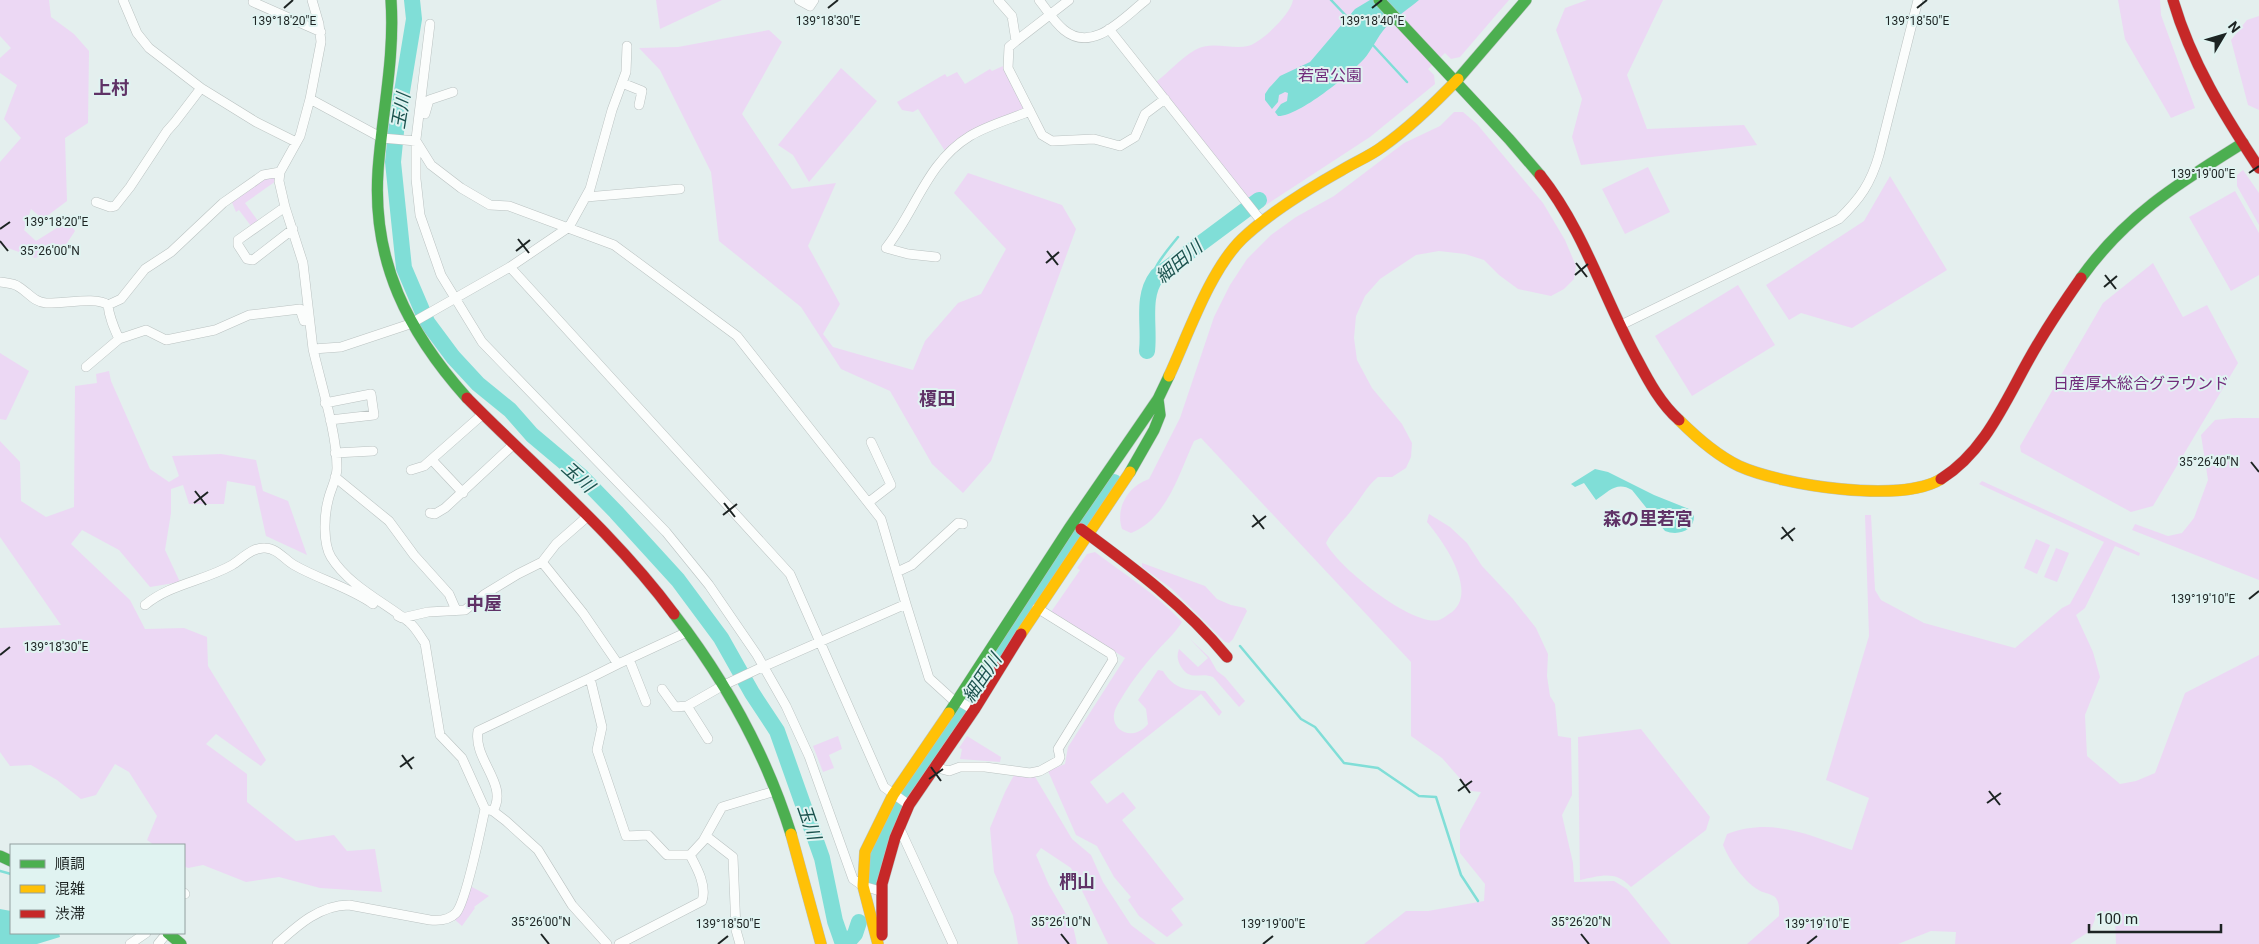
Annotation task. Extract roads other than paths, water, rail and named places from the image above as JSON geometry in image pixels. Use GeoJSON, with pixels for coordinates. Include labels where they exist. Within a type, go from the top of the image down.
{"type":"FeatureCollection","features":[{"type":"Feature","properties":{"kind":"street"},"geometry":{"type":"LineString","coordinates":[[123,0],[142,41],[201,88],[256,122],[296,142]]}},
{"type":"Feature","properties":{"kind":"street"},"geometry":{"type":"LineString","coordinates":[[312,0],[321,32],[320,52],[310,99],[296,142],[280,172],[279,181],[285,207],[303,263],[313,349],[330,420],[335,453],[336,476],[327,503],[326,543],[330,556],[362,589],[402,618],[428,612],[465,610],[485,594],[542,562],[556,544],[588,516]]}},
{"type":"Feature","properties":{"kind":"street"},"geometry":{"type":"LineString","coordinates":[[391,0],[393,36],[385,138],[378,172],[381,224],[392,279],[412,322],[434,362],[483,414],[588,516],[641,572],[725,684],[775,791],[789,827],[821,944]]}},
{"type":"Feature","properties":{"kind":"street"},"geometry":{"type":"LineString","coordinates":[[799,0],[810,6],[814,0]]}},
{"type":"Feature","properties":{"kind":"street"},"geometry":{"type":"LineString","coordinates":[[998,0],[1012,16],[1016,41]]}},
{"type":"Feature","properties":{"kind":"street"},"geometry":{"type":"LineString","coordinates":[[1039,0],[1061,28],[1078,38],[1095,37],[1109,29],[1146,0]]}},
{"type":"Feature","properties":{"kind":"street"},"geometry":{"type":"LineString","coordinates":[[1069,0],[1009,47],[1008,68],[1042,135],[1052,140],[1094,139],[1120,146],[1135,138],[1145,114],[1165,98]]}},
{"type":"Feature","properties":{"kind":"street"},"geometry":{"type":"LineString","coordinates":[[1380,0],[1539,173],[1556,196],[1587,253],[1646,379],[1664,404],[1701,441],[1738,465],[1795,482],[1892,493],[1918,489],[1938,481],[1955,470],[1981,443],[2074,284],[2109,243],[2131,220],[2161,196],[2243,143]]}},
{"type":"Feature","properties":{"kind":"street"},"geometry":{"type":"LineString","coordinates":[[883,944],[871,888],[908,804],[972,709],[1029,608],[1080,529],[1158,399],[1216,276],[1241,240],[1262,222],[1341,170],[1380,148],[1456,83],[1526,0]]}},
{"type":"Feature","properties":{"kind":"street"},"geometry":{"type":"LineString","coordinates":[[1621,325],[1839,219],[1855,204],[1872,178],[1918,0]]}},
{"type":"Feature","properties":{"kind":"street"},"geometry":{"type":"LineString","coordinates":[[2173,0],[2177,17],[2195,61],[2259,168]]}},
{"type":"Feature","properties":{"kind":"street"},"geometry":{"type":"LineString","coordinates":[[253,2],[321,32]]}},
{"type":"Feature","properties":{"kind":"street"},"geometry":{"type":"LineString","coordinates":[[430,24],[414,141],[416,179],[420,215],[432,255],[452,299],[482,342],[666,532],[709,585],[761,668],[809,756],[853,879],[871,888]]}},
{"type":"Feature","properties":{"kind":"street"},"geometry":{"type":"LineString","coordinates":[[1109,29],[1262,222]]}},
{"type":"Feature","properties":{"kind":"street"},"geometry":{"type":"LineString","coordinates":[[313,349],[341,347],[412,322],[510,267],[569,227],[586,197],[626,72],[627,46]]}},
{"type":"Feature","properties":{"kind":"street"},"geometry":{"type":"LineString","coordinates":[[622,83],[643,88],[639,105]]}},
{"type":"Feature","properties":{"kind":"street"},"geometry":{"type":"LineString","coordinates":[[96,202],[110,207],[115,206],[130,187],[166,130],[175,122],[201,88]]}},
{"type":"Feature","properties":{"kind":"street"},"geometry":{"type":"LineString","coordinates":[[310,99],[385,138],[414,141],[421,139],[427,102],[453,92]]}},
{"type":"Feature","properties":{"kind":"street"},"geometry":{"type":"LineString","coordinates":[[936,257],[908,254],[886,248],[894,238],[927,180],[948,153],[973,134],[1030,111]]}},
{"type":"Feature","properties":{"kind":"street"},"geometry":{"type":"LineString","coordinates":[[414,141],[436,170],[490,205],[509,206],[569,227],[619,248],[737,336],[881,519],[929,678],[952,699],[972,709]]}},
{"type":"Feature","properties":{"kind":"street"},"geometry":{"type":"LineString","coordinates":[[0,282],[19,286],[33,299],[44,303],[97,300],[108,305],[121,299],[145,268],[171,252],[223,203],[263,175],[280,172]]}},
{"type":"Feature","properties":{"kind":"street"},"geometry":{"type":"LineString","coordinates":[[586,197],[680,190]]}},
{"type":"Feature","properties":{"kind":"street"},"geometry":{"type":"LineString","coordinates":[[285,207],[238,240],[238,245],[247,259],[253,260],[293,229]]}},
{"type":"Feature","properties":{"kind":"street"},"geometry":{"type":"LineString","coordinates":[[510,267],[790,574],[884,788],[908,804]]}},
{"type":"Feature","properties":{"kind":"street"},"geometry":{"type":"LineString","coordinates":[[108,305],[110,318],[116,327],[119,338]]}},
{"type":"Feature","properties":{"kind":"street"},"geometry":{"type":"LineString","coordinates":[[86,367],[119,338],[146,330],[166,340],[215,330],[249,314],[300,309],[305,332],[311,336]]}},
{"type":"Feature","properties":{"kind":"street"},"geometry":{"type":"LineString","coordinates":[[326,403],[371,394],[374,415],[330,420]]}},
{"type":"Feature","properties":{"kind":"street"},"geometry":{"type":"LineString","coordinates":[[878,944],[865,852],[895,796],[959,701],[1029,608],[1080,529],[1123,482],[1154,430],[1160,415],[1158,399]]}},
{"type":"Feature","properties":{"kind":"street"},"geometry":{"type":"LineString","coordinates":[[411,470],[424,466],[432,460],[483,414]]}},
{"type":"Feature","properties":{"kind":"street"},"geometry":{"type":"LineString","coordinates":[[869,502],[891,485],[871,442]]}},
{"type":"Feature","properties":{"kind":"street"},"geometry":{"type":"LineString","coordinates":[[430,513],[435,514],[446,508],[514,444]]}},
{"type":"Feature","properties":{"kind":"street"},"geometry":{"type":"LineString","coordinates":[[335,453],[373,451]]}},
{"type":"Feature","properties":{"kind":"street"},"geometry":{"type":"LineString","coordinates":[[432,460],[463,493]]}},
{"type":"Feature","properties":{"kind":"street"},"geometry":{"type":"LineString","coordinates":[[336,476],[389,521],[414,555],[449,594],[456,610]]}},
{"type":"Feature","properties":{"kind":"street"},"geometry":{"type":"LineString","coordinates":[[897,572],[912,565],[958,523],[963,524]]}},
{"type":"Feature","properties":{"kind":"street"},"geometry":{"type":"LineString","coordinates":[[1080,529],[1131,566],[1194,619],[1228,657]]}},
{"type":"Feature","properties":{"kind":"street"},"geometry":{"type":"LineString","coordinates":[[145,605],[156,596],[228,568],[254,550],[264,548],[278,552],[295,566],[348,588],[380,609],[410,622],[425,643],[440,735],[462,758],[489,810],[538,850],[572,905],[607,944]]}},
{"type":"Feature","properties":{"kind":"street"},"geometry":{"type":"LineString","coordinates":[[542,562],[583,613],[618,664]]}},
{"type":"Feature","properties":{"kind":"street"},"geometry":{"type":"LineString","coordinates":[[662,689],[675,708],[687,706],[725,684],[906,604]]}},
{"type":"Feature","properties":{"kind":"street"},"geometry":{"type":"LineString","coordinates":[[934,768],[949,772],[960,767],[985,767],[1030,773],[1040,772],[1058,761],[1060,757],[1058,749],[1113,660],[1111,654],[1029,608]]}},
{"type":"Feature","properties":{"kind":"street"},"geometry":{"type":"LineString","coordinates":[[277,944],[316,913],[338,905],[350,905],[430,920],[443,920],[454,915],[460,906],[465,891],[489,810],[498,803],[498,791],[480,753],[477,742],[478,732],[687,632]]}},
{"type":"Feature","properties":{"kind":"street"},"geometry":{"type":"LineString","coordinates":[[629,659],[642,699]]}},
{"type":"Feature","properties":{"kind":"street"},"geometry":{"type":"LineString","coordinates":[[590,678],[602,727],[597,750],[626,836],[648,835],[667,855],[690,855],[706,836],[722,807],[775,791]]}},
{"type":"Feature","properties":{"kind":"street"},"geometry":{"type":"LineString","coordinates":[[687,706],[708,739]]}},
{"type":"Feature","properties":{"kind":"street"},"geometry":{"type":"LineString","coordinates":[[899,827],[953,944]]}},
{"type":"Feature","properties":{"kind":"street"},"geometry":{"type":"LineString","coordinates":[[706,836],[733,857],[735,923],[740,944]]}},
{"type":"Feature","properties":{"kind":"street"},"geometry":{"type":"LineString","coordinates":[[619,944],[702,901],[704,894],[699,872],[690,855]]}},
{"type":"Feature","properties":{"kind":"street"},"geometry":{"type":"LineString","coordinates":[[130,944],[145,934]]}},
{"type":"Feature","properties":{"kind":"street"},"geometry":{"type":"LineString","coordinates":[[158,944],[167,934]]}},
{"type":"Feature","properties":{"kind":"street"},"geometry":{"type":"LineString","coordinates":[[169,934],[181,944]]}},
{"type":"Feature","properties":{"kind":"water"},"geometry":{"type":"Polygon","coordinates":[[[1370,0],[1419,0],[1390,23],[1370,52],[1347,75],[1310,103],[1298,110],[1278,116],[1275,112],[1281,104],[1287,101],[1288,93],[1285,92],[1279,95],[1278,102],[1272,109],[1265,100],[1265,94],[1269,88],[1280,76],[1310,62],[1355,9],[1370,0]]]}},
{"type":"Feature","properties":{"kind":"water"},"geometry":{"type":"Polygon","coordinates":[[[1595,469],[1608,472],[1654,495],[1689,509],[1694,516],[1691,525],[1688,529],[1680,532],[1665,531],[1632,490],[1627,487],[1613,488],[1596,500],[1584,483],[1575,487],[1571,484],[1595,469]]]}},
{"type":"Feature","properties":{"kind":"water"},"geometry":{"type":"Polygon","coordinates":[[[0,909],[10,911],[10,934],[59,934],[60,937],[37,944],[0,944],[0,909]]]}},
{"type":"Feature","properties":{"kind":"waterway","name":"玉川"},"geometry":{"type":"LineString","coordinates":[[412,0],[414,19],[397,122],[393,162],[404,268],[427,322],[453,357],[478,384],[510,410],[532,435],[582,477],[616,512],[678,580],[721,638],[752,693],[777,731],[822,858],[835,921],[843,944]]}},
{"type":"Feature","properties":{"kind":"waterway"},"geometry":{"type":"LineString","coordinates":[[1331,0],[1350,20]]}},
{"type":"Feature","properties":{"kind":"waterway"},"geometry":{"type":"LineString","coordinates":[[1371,43],[1407,82]]}},
{"type":"Feature","properties":{"kind":"waterway","name":"細田川"},"geometry":{"type":"LineString","coordinates":[[1147,351],[1149,293],[1157,276],[1259,200]]}},
{"type":"Feature","properties":{"kind":"waterway"},"geometry":{"type":"LineString","coordinates":[[1150,287],[1156,267],[1178,237]]}},
{"type":"Feature","properties":{"kind":"waterway","name":"細田川"},"geometry":{"type":"LineString","coordinates":[[871,884],[881,845],[904,795],[1075,536],[1114,482]]}},
{"type":"Feature","properties":{"kind":"waterway"},"geometry":{"type":"LineString","coordinates":[[1240,646],[1301,719],[1315,727],[1344,763],[1378,768],[1419,796],[1436,797],[1461,875],[1478,901]]}},
{"type":"Feature","properties":{"kind":"waterway"},"geometry":{"type":"LineString","coordinates":[[0,871],[10,874]]}},
{"type":"Feature","properties":{"kind":"waterway","name":"細田川"},"geometry":{"type":"LineString","coordinates":[[846,944],[855,934],[859,922]]}},
{"type":"Feature","properties":{"kind":"district","name":"上村"},"geometry":{"type":"Point","coordinates":[111,88]}},
{"type":"Feature","properties":{"kind":"district","name":"榎田"},"geometry":{"type":"Point","coordinates":[937,399]}},
{"type":"Feature","properties":{"kind":"district","name":"森の里若宮"},"geometry":{"type":"Point","coordinates":[1648,519]}},
{"type":"Feature","properties":{"kind":"district","name":"中屋"},"geometry":{"type":"Point","coordinates":[484,604]}},
{"type":"Feature","properties":{"kind":"district","name":"椚山"},"geometry":{"type":"Point","coordinates":[1077,882]}},
{"type":"Feature","properties":{"kind":"park label","name":"若宮公園"},"geometry":{"type":"Point","coordinates":[1330,75]}},
{"type":"Feature","properties":{"kind":"park label","name":"日産厚木総合グラウンド"},"geometry":{"type":"Point","coordinates":[2141,383]}}]}
